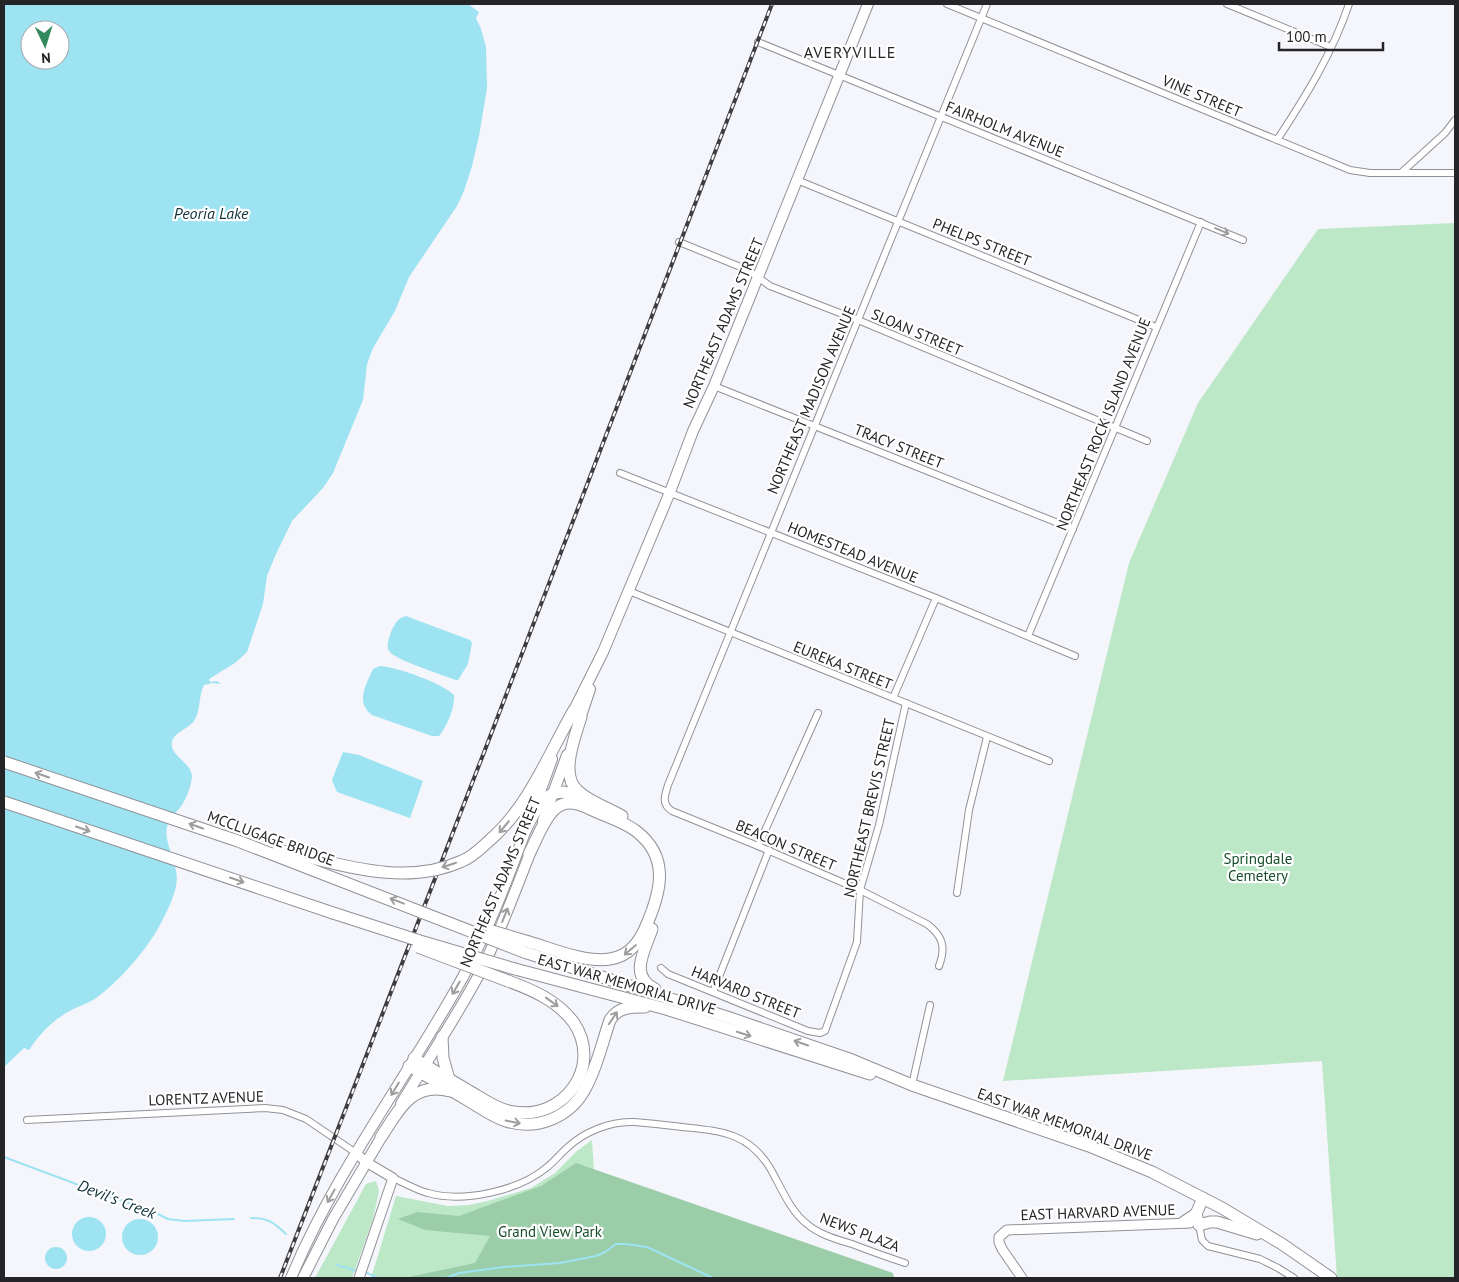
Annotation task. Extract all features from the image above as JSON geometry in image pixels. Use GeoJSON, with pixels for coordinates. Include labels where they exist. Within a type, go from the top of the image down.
{"type":"FeatureCollection","features":[{"type":"Feature","properties":{"kind":"highway"},"geometry":{"type":"LineString","coordinates":[[577,714],[569,760],[570,777],[573,785],[583,795],[642,828],[654,840],[664,858],[667,876],[665,893],[640,962],[642,977],[651,988],[698,1013]]}},
{"type":"Feature","properties":{"kind":"highway"},"geometry":{"type":"LineString","coordinates":[[238,840],[359,869],[402,874],[437,869],[462,861],[502,830],[523,802],[577,714]]}},
{"type":"Feature","properties":{"kind":"highway","name":"MCCLUGAGE BRIDGE"},"geometry":{"type":"LineString","coordinates":[[4,762],[238,840],[420,910],[526,947]]}},
{"type":"Feature","properties":{"kind":"highway"},"geometry":{"type":"LineString","coordinates":[[525,831],[535,810],[553,794],[568,793],[626,818]]}},
{"type":"Feature","properties":{"kind":"highway"},"geometry":{"type":"LineString","coordinates":[[4,802],[333,913],[534,991],[549,999],[575,1025],[582,1044],[584,1057],[582,1069],[573,1088],[557,1105],[535,1113],[504,1110],[449,1079],[423,1069]]}},
{"type":"Feature","properties":{"kind":"highway"},"geometry":{"type":"LineString","coordinates":[[526,947],[591,959],[611,959],[626,954],[641,939],[657,897],[660,878],[658,860],[654,851],[636,831],[612,818],[573,803],[562,804],[554,809],[529,854]]}},
{"type":"Feature","properties":{"kind":"highway","name":"EAST WAR MEMORIAL DRIVE"},"geometry":{"type":"LineString","coordinates":[[333,913],[436,946],[515,968],[698,1013]]}},
{"type":"Feature","properties":{"kind":"highway","name":"EAST WAR MEMORIAL DRIVE"},"geometry":{"type":"LineString","coordinates":[[526,947],[851,1069],[912,1085],[1089,1146],[1152,1172],[1203,1198],[1250,1224],[1298,1254],[1331,1278]]}},
{"type":"Feature","properties":{"kind":"highway"},"geometry":{"type":"LineString","coordinates":[[412,1062],[495,1117],[508,1122],[527,1124],[549,1120],[566,1111],[576,1102],[584,1092],[589,1080],[610,1020],[618,1011],[633,1007],[651,1007],[698,1013]]}},
{"type":"Feature","properties":{"kind":"highway"},"geometry":{"type":"LineString","coordinates":[[442,1037],[443,1058],[449,1079]]}},
{"type":"Feature","properties":{"kind":"highway"},"geometry":{"type":"LineString","coordinates":[[381,1136],[403,1105],[416,1093],[429,1090],[444,1090],[464,1098]]}},
{"type":"Feature","properties":{"kind":"highway"},"geometry":{"type":"LineString","coordinates":[[1198,1220],[1203,1198]]}},
{"type":"Feature","properties":{"kind":"highway"},"geometry":{"type":"LineString","coordinates":[[1184,1222],[1198,1220],[1234,1226],[1266,1238],[1298,1254]]}},
{"type":"Feature","properties":{"kind":"main road","name":"NORTHEAST ADAMS STREET"},"geometry":{"type":"LineString","coordinates":[[303,1278],[333,1219],[381,1136],[471,989],[489,954],[553,794],[577,714],[670,492],[693,431],[714,386],[868,4]]}},
{"type":"Feature","properties":{"kind":"main road","name":"NORTHEAST ADAMS STREET"},"geometry":{"type":"LineString","coordinates":[[291,1278],[311,1233],[356,1153],[412,1062],[474,954],[525,831],[557,747],[577,714]]}},
{"type":"Feature","properties":{"kind":"street","name":"VINE STREET"},"geometry":{"type":"LineString","coordinates":[[947,4],[1355,171],[1370,173],[1455,173]]}},
{"type":"Feature","properties":{"kind":"street","name":"NORTHEAST MADISON AVENUE"},"geometry":{"type":"LineString","coordinates":[[666,807],[664,796],[729,632],[987,4]]}},
{"type":"Feature","properties":{"kind":"street"},"geometry":{"type":"LineString","coordinates":[[1227,4],[1332,47]]}},
{"type":"Feature","properties":{"kind":"street"},"geometry":{"type":"LineString","coordinates":[[1277,140],[1314,82],[1332,47],[1349,4]]}},
{"type":"Feature","properties":{"kind":"street","name":"FAIRHOLM AVENUE"},"geometry":{"type":"LineString","coordinates":[[758,42],[1243,240]]}},
{"type":"Feature","properties":{"kind":"street"},"geometry":{"type":"LineString","coordinates":[[1402,173],[1445,133],[1455,120]]}},
{"type":"Feature","properties":{"kind":"street","name":"PHELPS STREET"},"geometry":{"type":"LineString","coordinates":[[797,180],[1156,327]]}},
{"type":"Feature","properties":{"kind":"street","name":"NORTHEAST ROCK ISLAND AVENUE"},"geometry":{"type":"LineString","coordinates":[[1028,636],[1201,222]]}},
{"type":"Feature","properties":{"kind":"street","name":"SLOAN STREET"},"geometry":{"type":"LineString","coordinates":[[680,242],[748,270],[770,286],[858,320],[1148,442]]}},
{"type":"Feature","properties":{"kind":"street","name":"TRACY STREET"},"geometry":{"type":"LineString","coordinates":[[714,386],[1073,529]]}},
{"type":"Feature","properties":{"kind":"street","name":"HOMESTEAD AVENUE"},"geometry":{"type":"LineString","coordinates":[[620,473],[936,598],[1075,656]]}},
{"type":"Feature","properties":{"kind":"street","name":"EUREKA STREET"},"geometry":{"type":"LineString","coordinates":[[629,591],[1049,761]]}},
{"type":"Feature","properties":{"kind":"street","name":"NORTHEAST BREVIS STREET"},"geometry":{"type":"LineString","coordinates":[[894,698],[936,598]]}},
{"type":"Feature","properties":{"kind":"street","name":"NORTHEAST BREVIS STREET"},"geometry":{"type":"LineString","coordinates":[[824,1032],[856,946],[860,890],[879,825],[906,703]]}},
{"type":"Feature","properties":{"kind":"street"},"geometry":{"type":"LineString","coordinates":[[758,846],[818,713]]}},
{"type":"Feature","properties":{"kind":"street"},"geometry":{"type":"LineString","coordinates":[[956,893],[968,817],[988,737]]}},
{"type":"Feature","properties":{"kind":"street","name":"BEACON STREET"},"geometry":{"type":"LineString","coordinates":[[666,807],[860,890],[927,924],[936,931],[942,942],[943,953],[940,966]]}},
{"type":"Feature","properties":{"kind":"street"},"geometry":{"type":"LineString","coordinates":[[713,992],[769,850]]}},
{"type":"Feature","properties":{"kind":"street","name":"HARVARD STREET"},"geometry":{"type":"LineString","coordinates":[[661,968],[668,974],[811,1032],[824,1032]]}},
{"type":"Feature","properties":{"kind":"street"},"geometry":{"type":"LineString","coordinates":[[912,1085],[930,1005]]}},
{"type":"Feature","properties":{"kind":"street","name":"LORENTZ AVENUE"},"geometry":{"type":"LineString","coordinates":[[28,1120],[265,1108],[283,1110],[306,1119],[366,1162],[394,1178],[421,1191],[442,1196],[472,1196],[514,1185],[538,1175],[569,1146],[589,1132],[618,1123],[641,1122]]}},
{"type":"Feature","properties":{"kind":"street","name":"NEWS PLAZA"},"geometry":{"type":"LineString","coordinates":[[641,1122],[725,1132],[744,1140],[760,1155],[794,1210],[808,1225],[825,1235],[905,1263]]}},
{"type":"Feature","properties":{"kind":"street"},"geometry":{"type":"LineString","coordinates":[[359,1278],[394,1178]]}},
{"type":"Feature","properties":{"kind":"street"},"geometry":{"type":"LineString","coordinates":[[1198,1220],[1202,1240],[1208,1246],[1260,1260],[1294,1278]]}},
{"type":"Feature","properties":{"kind":"street","name":"EAST HARVARD AVENUE"},"geometry":{"type":"LineString","coordinates":[[1022,1278],[1000,1246],[1000,1235],[1006,1230],[1184,1222]]}},
{"type":"Feature","properties":{"kind":"green space","name":"Springdale Cemetery"},"geometry":{"type":"Polygon","coordinates":[[[1455,223],[1455,1278],[1337,1278],[1322,1061],[1003,1081],[1129,563],[1198,403],[1318,229],[1455,223]]]}},
{"type":"Feature","properties":{"kind":"green space","name":"Grand View Park"},"geometry":{"type":"Polygon","coordinates":[[[592,1140],[598,1233],[726,1278],[371,1278],[396,1196],[448,1206],[469,1205],[488,1201],[531,1188],[555,1173],[577,1151],[592,1140]]]}},
{"type":"Feature","properties":{"kind":"green space"},"geometry":{"type":"Polygon","coordinates":[[[576,1163],[893,1273],[894,1278],[404,1278],[475,1263],[490,1236],[425,1230],[398,1219],[417,1212],[459,1216],[541,1186],[576,1163]]]}},
{"type":"Feature","properties":{"kind":"green space"},"geometry":{"type":"Polygon","coordinates":[[[376,1181],[379,1191],[373,1219],[352,1278],[315,1278],[366,1184],[376,1181]]]}},
{"type":"Feature","properties":{"kind":"water","name":"Peoria Lake"},"geometry":{"type":"Polygon","coordinates":[[[4,4],[468,4],[479,12],[476,18],[486,47],[487,88],[479,136],[464,191],[457,206],[409,277],[395,311],[373,348],[367,364],[363,400],[333,473],[323,488],[292,521],[276,554],[267,576],[263,604],[247,652],[235,663],[209,679],[210,682],[217,681],[221,684],[212,683],[204,685],[194,721],[173,739],[172,747],[174,751],[188,767],[192,777],[186,799],[171,818],[166,832],[177,877],[171,903],[150,942],[112,985],[93,1000],[69,1011],[55,1021],[41,1034],[29,1050],[24,1048],[4,1067],[4,4]]]}},
{"type":"Feature","properties":{"kind":"water"},"geometry":{"type":"Polygon","coordinates":[[[406,616],[470,640],[472,643],[468,664],[458,680],[409,663],[389,651],[388,644],[391,632],[398,620],[406,616]]]}},
{"type":"Feature","properties":{"kind":"water"},"geometry":{"type":"Polygon","coordinates":[[[380,666],[419,676],[448,690],[454,695],[450,717],[439,736],[432,736],[372,715],[367,710],[363,699],[365,687],[373,669],[380,666]]]}},
{"type":"Feature","properties":{"kind":"water"},"geometry":{"type":"Polygon","coordinates":[[[343,752],[359,755],[423,781],[410,818],[337,792],[332,780],[343,752]]]}},
{"type":"Feature","properties":{"kind":"water"},"geometry":{"type":"Polygon","coordinates":[[[89,1217],[101,1222],[106,1234],[101,1246],[89,1251],[77,1246],[72,1234],[77,1222],[89,1217]]]}},
{"type":"Feature","properties":{"kind":"water"},"geometry":{"type":"Polygon","coordinates":[[[140,1219],[147,1220],[153,1224],[157,1230],[157,1244],[153,1250],[147,1254],[140,1255],[133,1254],[127,1250],[123,1244],[122,1237],[123,1230],[127,1224],[133,1220],[140,1219]]]}},
{"type":"Feature","properties":{"kind":"water"},"geometry":{"type":"Polygon","coordinates":[[[56,1247],[64,1250],[67,1258],[64,1266],[56,1269],[48,1266],[45,1258],[48,1250],[56,1247]]]}},
{"type":"Feature","properties":{"kind":"waterway","name":"Devil's Creek"},"geometry":{"type":"LineString","coordinates":[[4,1157],[100,1194],[146,1208],[168,1219],[184,1221],[234,1219]]}},
{"type":"Feature","properties":{"kind":"waterway","name":"Devil's Creek"},"geometry":{"type":"LineString","coordinates":[[251,1218],[271,1222],[286,1234]]}},
{"type":"Feature","properties":{"kind":"waterway","name":"Devil's Creek"},"geometry":{"type":"LineString","coordinates":[[446,1278],[459,1273],[504,1267],[560,1263],[596,1256],[616,1244],[647,1247],[713,1278]]}},
{"type":"Feature","properties":{"kind":"waterway","name":"Devil's Creek"},"geometry":{"type":"LineString","coordinates":[[337,1265],[357,1271]]}},
{"type":"Feature","properties":{"kind":"waterway","name":"Devil's Creek"},"geometry":{"type":"LineString","coordinates":[[365,1272],[378,1278]]}},
{"type":"Feature","properties":{"kind":"railway"},"geometry":{"type":"LineString","coordinates":[[280,1278],[772,4]]}},
{"type":"Feature","properties":{"kind":"district","name":"AVERYVILLE"},"geometry":{"type":"Point","coordinates":[850,52]}}]}
